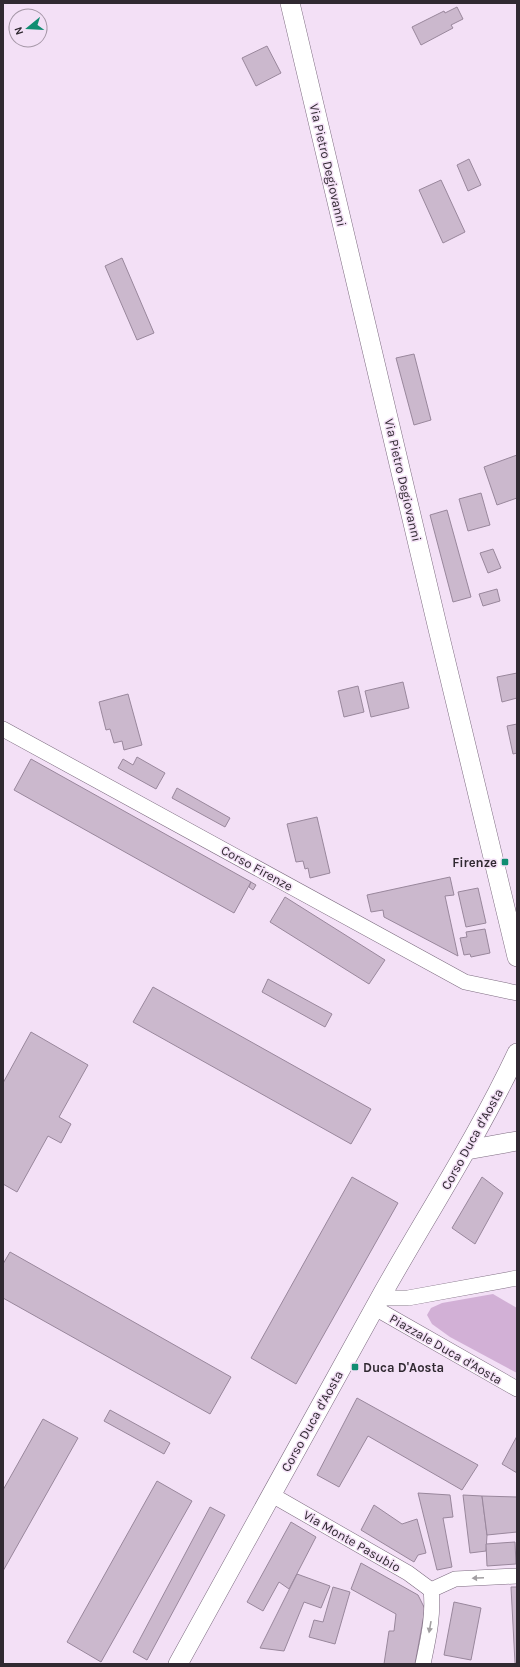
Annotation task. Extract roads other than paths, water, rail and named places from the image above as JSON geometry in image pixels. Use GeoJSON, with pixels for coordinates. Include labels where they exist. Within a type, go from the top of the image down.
{"type":"FeatureCollection","features":[{"type":"Feature","properties":{"kind":"street","name":"Via Pietro Degiovanni"},"geometry":{"type":"LineString","coordinates":[[290,3],[517,957]]}},
{"type":"Feature","properties":{"kind":"street","name":"Corso Firenze"},"geometry":{"type":"LineString","coordinates":[[3,729],[465,982],[517,993]]}},
{"type":"Feature","properties":{"kind":"street","name":"Corso Duca d'Aosta"},"geometry":{"type":"LineString","coordinates":[[178,1664],[377,1303],[467,1150],[502,1085],[517,1053]]}},
{"type":"Feature","properties":{"kind":"street"},"geometry":{"type":"LineString","coordinates":[[467,1150],[517,1141]]}},
{"type":"Feature","properties":{"kind":"street"},"geometry":{"type":"LineString","coordinates":[[377,1303],[517,1278]]}},
{"type":"Feature","properties":{"kind":"street","name":"Piazzale Duca d'Aosta"},"geometry":{"type":"LineString","coordinates":[[377,1303],[517,1389]]}},
{"type":"Feature","properties":{"kind":"street","name":"Via Monte Pasubio"},"geometry":{"type":"LineString","coordinates":[[272,1495],[408,1573],[431,1590]]}},
{"type":"Feature","properties":{"kind":"street"},"geometry":{"type":"LineString","coordinates":[[423,1664],[431,1622],[431,1590],[455,1579],[517,1576]]}},
{"type":"Feature","properties":{"kind":"place","name":"Firenze"},"geometry":{"type":"Point","coordinates":[505,862]}},
{"type":"Feature","properties":{"kind":"place","name":"Duca D'Aosta"},"geometry":{"type":"Point","coordinates":[355,1367]}}]}
